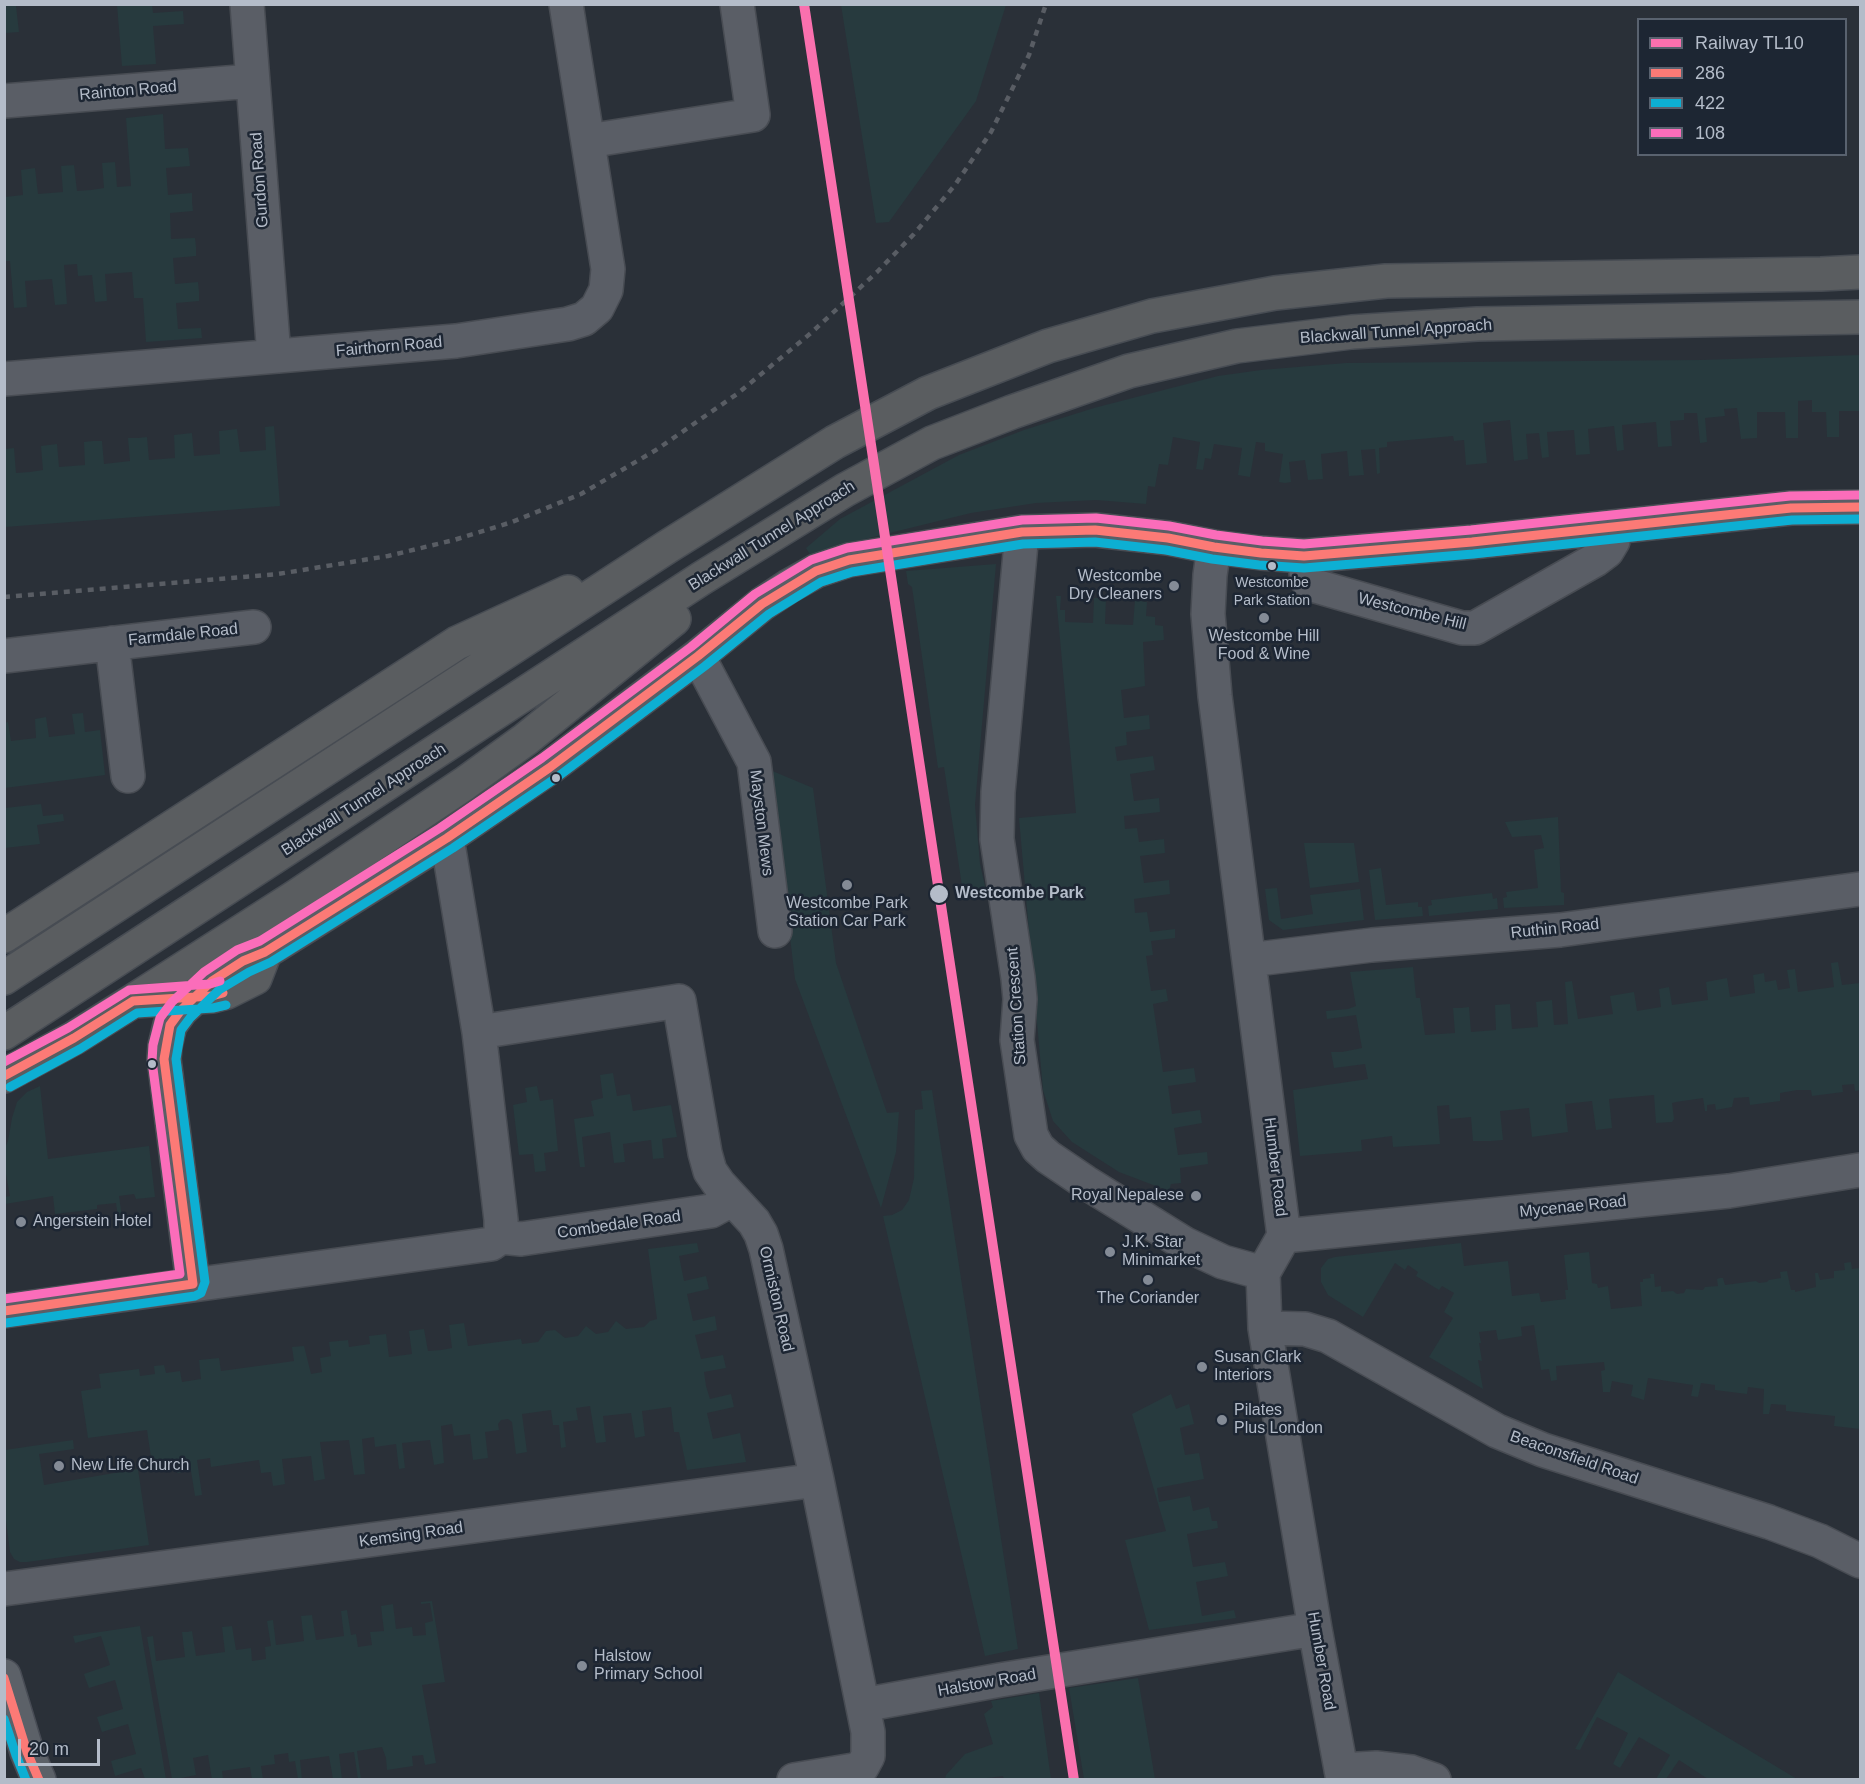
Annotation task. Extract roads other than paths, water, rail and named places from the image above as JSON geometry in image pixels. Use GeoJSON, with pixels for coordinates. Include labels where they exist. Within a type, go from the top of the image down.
{"type":"FeatureCollection","features":[{"type":"Feature","properties":{"kind":"highway"},"geometry":{"type":"LineString","coordinates":[[4,978],[668,547],[835,442],[928,393],[1048,346],[1152,316],[1275,293],[1386,281],[1860,272]]}},
{"type":"Feature","properties":{"kind":"highway","name":"Blackwall Tunnel Approach"},"geometry":{"type":"LineString","coordinates":[[4,1033],[702,578],[845,490],[932,443],[1012,412],[1129,371],[1237,346],[1352,332],[1477,324],[1860,317]]}},
{"type":"Feature","properties":{"kind":"highway"},"geometry":{"type":"LineString","coordinates":[[4,1077],[74,1038],[133,1001],[297,896],[464,784],[526,739],[709,591],[845,490]]}},
{"type":"Feature","properties":{"kind":"highway"},"geometry":{"type":"LineString","coordinates":[[4,936],[457,643],[668,547]]}},
{"type":"Feature","properties":{"kind":"highway"},"geometry":{"type":"LineString","coordinates":[[133,1001],[194,997],[227,992],[255,978],[265,952]]}},
{"type":"Feature","properties":{"kind":"main road"},"geometry":{"type":"LineString","coordinates":[[4,1676],[27,1752],[39,1779]]}},
{"type":"Feature","properties":{"kind":"street","name":"Gurdon Road"},"geometry":{"type":"LineString","coordinates":[[247,4],[274,356]]}},
{"type":"Feature","properties":{"kind":"street","name":"Fairthorn Road"},"geometry":{"type":"LineString","coordinates":[[4,379],[456,341],[568,324],[584,319],[597,308],[606,290],[608,269],[566,4]]}},
{"type":"Feature","properties":{"kind":"street"},"geometry":{"type":"LineString","coordinates":[[588,141],[753,115],[736,4]]}},
{"type":"Feature","properties":{"kind":"street","name":"Rainton Road"},"geometry":{"type":"LineString","coordinates":[[4,101],[252,81]]}},
{"type":"Feature","properties":{"kind":"street"},"geometry":{"type":"LineString","coordinates":[[265,952],[447,838],[549,768],[698,656],[762,604],[816,571],[849,560],[1022,532],[1095,530],[1168,538],[1214,547],[1305,556],[1472,542],[1791,508],[1860,507]]}},
{"type":"Feature","properties":{"kind":"street","name":"Westcombe Hill"},"geometry":{"type":"LineString","coordinates":[[1305,556],[1307,580],[1312,585],[1462,628],[1475,628],[1595,560],[1613,541],[1616,527]]}},
{"type":"Feature","properties":{"kind":"street","name":"Station Crescent"},"geometry":{"type":"LineString","coordinates":[[1022,532],[998,792],[997,839],[1018,978],[1020,999],[1017,1040],[1031,1135],[1038,1148],[1048,1157],[1185,1244],[1223,1262],[1263,1273]]}},
{"type":"Feature","properties":{"kind":"street","name":"Humber Road"},"geometry":{"type":"LineString","coordinates":[[1214,547],[1209,588],[1210,646],[1284,1236],[1263,1273],[1265,1328],[1315,1629],[1342,1774]]}},
{"type":"Feature","properties":{"kind":"street","name":"Farmdale Road"},"geometry":{"type":"LineString","coordinates":[[4,656],[254,627]]}},
{"type":"Feature","properties":{"kind":"street","name":"Farmdale Road"},"geometry":{"type":"LineString","coordinates":[[112,643],[128,776]]}},
{"type":"Feature","properties":{"kind":"street","name":"Mayston Mews"},"geometry":{"type":"LineString","coordinates":[[698,656],[753,762],[775,931]]}},
{"type":"Feature","properties":{"kind":"street"},"geometry":{"type":"LineString","coordinates":[[447,838],[479,1032],[501,1220],[501,1237]]}},
{"type":"Feature","properties":{"kind":"street","name":"Ruthin Road"},"geometry":{"type":"LineString","coordinates":[[1249,960],[1372,945],[1560,930],[1860,889]]}},
{"type":"Feature","properties":{"kind":"street"},"geometry":{"type":"LineString","coordinates":[[193,1284],[164,1059],[170,1025],[194,997]]}},
{"type":"Feature","properties":{"kind":"street","name":"Ormiston Road"},"geometry":{"type":"LineString","coordinates":[[479,1032],[679,1001],[705,1153],[711,1171],[719,1184],[754,1222],[766,1249],[817,1480],[863,1705]]}},
{"type":"Feature","properties":{"kind":"street","name":"Mycenae Road"},"geometry":{"type":"LineString","coordinates":[[1284,1236],[1729,1191],[1860,1170]]}},
{"type":"Feature","properties":{"kind":"street","name":"Combedale Road"},"geometry":{"type":"LineString","coordinates":[[4,1311],[491,1244],[501,1237],[520,1239],[711,1211],[733,1199]]}},
{"type":"Feature","properties":{"kind":"street","name":"Beaconsfield Road"},"geometry":{"type":"LineString","coordinates":[[1265,1328],[1305,1329],[1328,1336],[1497,1431],[1543,1450],[1769,1522],[1820,1541],[1860,1560]]}},
{"type":"Feature","properties":{"kind":"street","name":"Kemsing Road"},"geometry":{"type":"LineString","coordinates":[[4,1589],[817,1480]]}},
{"type":"Feature","properties":{"kind":"street","name":"Halstow Road"},"geometry":{"type":"LineString","coordinates":[[863,1705],[1000,1680],[1315,1629]]}},
{"type":"Feature","properties":{"kind":"street"},"geometry":{"type":"LineString","coordinates":[[794,1779],[854,1770],[867,1773],[870,1744],[863,1705]]}},
{"type":"Feature","properties":{"kind":"street"},"geometry":{"type":"LineString","coordinates":[[1342,1774],[1384,1769],[1411,1772],[1434,1779]]}},
{"type":"Feature","properties":{"kind":"railway"},"geometry":{"type":"LineString","coordinates":[[4,597],[278,574],[388,556],[454,540],[512,522],[581,494],[656,450],[737,394],[811,333],[914,234],[955,185],[991,132],[1029,55],[1046,4]]}},
{"type":"Feature","properties":{"kind":"rail line","name":"TL10"},"geometry":{"type":"LineString","coordinates":[[804,4],[1074,1780]]}},
{"type":"Feature","properties":{"kind":"place","name":"Westcombe Park Station"},"geometry":{"type":"Point","coordinates":[1272,566]}},
{"type":"Feature","properties":{"kind":"place","name":"Westcombe Dry Cleaners"},"geometry":{"type":"Point","coordinates":[1174,586]}},
{"type":"Feature","properties":{"kind":"place","name":"Westcombe Hill Food & Wine"},"geometry":{"type":"Point","coordinates":[1264,618]}},
{"type":"Feature","properties":{"kind":"place","name":"Westcombe Park Station Car Park"},"geometry":{"type":"Point","coordinates":[847,885]}},
{"type":"Feature","properties":{"kind":"place","name":"Westcombe Park"},"geometry":{"type":"Point","coordinates":[939,894]}},
{"type":"Feature","properties":{"kind":"place","name":"Royal Nepalese"},"geometry":{"type":"Point","coordinates":[1196,1196]}},
{"type":"Feature","properties":{"kind":"place","name":"Angerstein Hotel"},"geometry":{"type":"Point","coordinates":[21,1222]}},
{"type":"Feature","properties":{"kind":"place","name":"J.K. Star Minimarket"},"geometry":{"type":"Point","coordinates":[1110,1252]}},
{"type":"Feature","properties":{"kind":"place","name":"The Coriander"},"geometry":{"type":"Point","coordinates":[1148,1280]}},
{"type":"Feature","properties":{"kind":"place","name":"Susan Clark Interiors"},"geometry":{"type":"Point","coordinates":[1202,1367]}},
{"type":"Feature","properties":{"kind":"place","name":"Pilates Plus London"},"geometry":{"type":"Point","coordinates":[1222,1420]}},
{"type":"Feature","properties":{"kind":"place","name":"New Life Church"},"geometry":{"type":"Point","coordinates":[59,1466]}},
{"type":"Feature","properties":{"kind":"place","name":"Halstow Primary School"},"geometry":{"type":"Point","coordinates":[582,1666]}}]}
